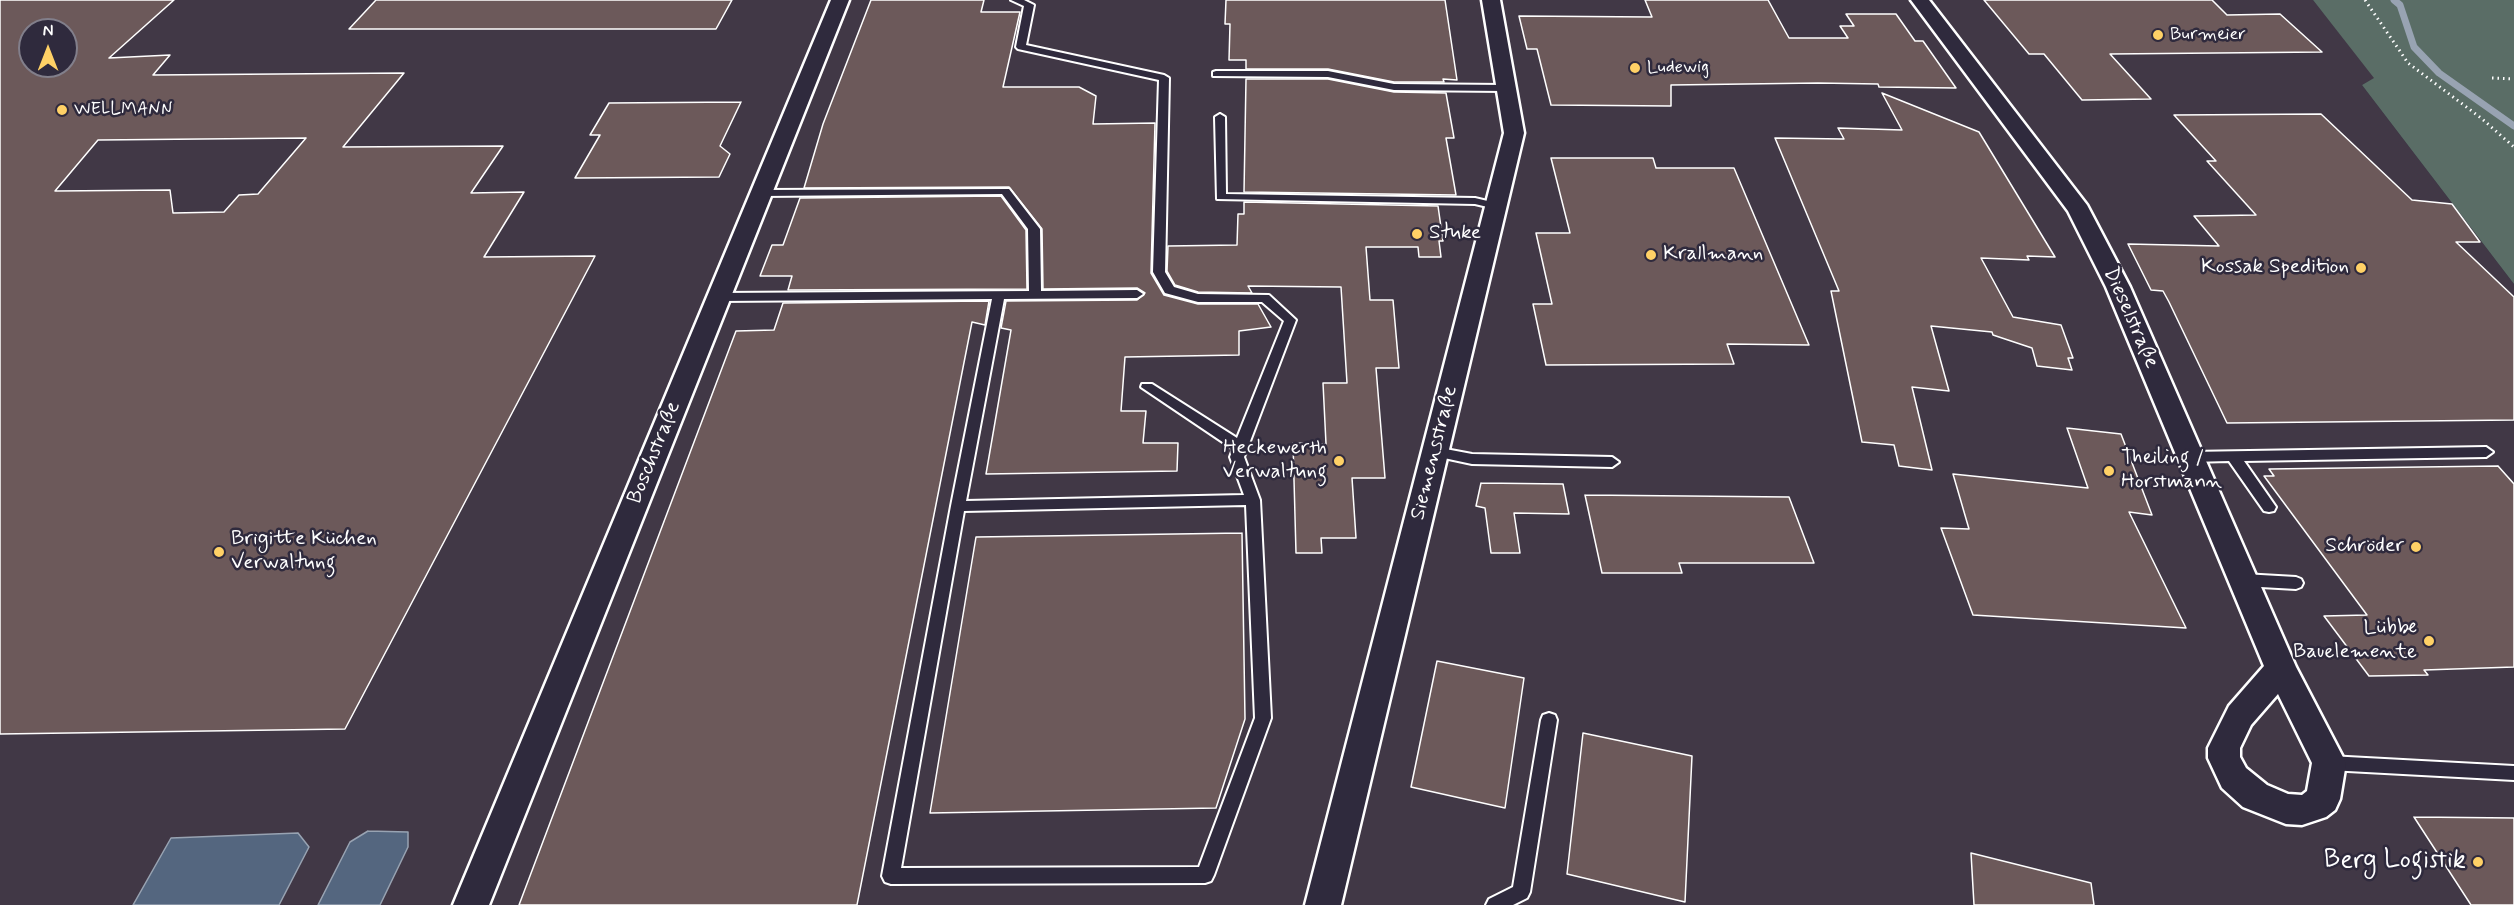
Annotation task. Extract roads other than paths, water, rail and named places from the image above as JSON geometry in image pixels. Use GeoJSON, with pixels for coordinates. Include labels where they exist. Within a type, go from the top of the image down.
{"type":"FeatureCollection","features":[{"type":"Feature","properties":{"kind":"street","name":"Boschstraße"},"geometry":{"type":"LineString","coordinates":[[471,905],[840,0]]}},
{"type":"Feature","properties":{"kind":"street","name":"Siemensstraße"},"geometry":{"type":"LineString","coordinates":[[1329,904],[1435,452],[1514,133],[1491,0]]}},
{"type":"Feature","properties":{"kind":"street","name":"Dieselstraße"},"geometry":{"type":"LineString","coordinates":[[1920,0],[2079,210],[2118,287],[2281,669],[2329,763]]}},
{"type":"Feature","properties":{"kind":"street"},"geometry":{"type":"LineString","coordinates":[[2281,669],[2240,716],[2224,748],[2228,769],[2243,787],[2255,796],[2286,809],[2302,810],[2314,806],[2323,799],[2329,763]]}},
{"type":"Feature","properties":{"kind":"lane"},"geometry":{"type":"LineString","coordinates":[[999,296],[958,506],[891,876],[1205,875],[1263,718],[1253,500],[1237,457],[1290,320],[1265,298],[1198,298],[1169,290],[1159,272],[1164,78],[1021,46],[1029,5],[1016,0]]}},
{"type":"Feature","properties":{"kind":"lane"},"geometry":{"type":"LineString","coordinates":[[1216,75],[1328,74],[1395,87],[1505,88]]}},
{"type":"Feature","properties":{"kind":"lane"},"geometry":{"type":"LineString","coordinates":[[1220,117],[1221,197],[1475,201],[1496,206]]}},
{"type":"Feature","properties":{"kind":"lane"},"geometry":{"type":"LineString","coordinates":[[761,193],[1005,191],[1034,230],[1035,295]]}},
{"type":"Feature","properties":{"kind":"lane"},"geometry":{"type":"LineString","coordinates":[[719,297],[1137,294]]}},
{"type":"Feature","properties":{"kind":"lane"},"geometry":{"type":"LineString","coordinates":[[1147,387],[1240,447]]}},
{"type":"Feature","properties":{"kind":"lane"},"geometry":{"type":"LineString","coordinates":[[1435,452],[1472,459],[1612,462]]}},
{"type":"Feature","properties":{"kind":"lane"},"geometry":{"type":"LineString","coordinates":[[2190,457],[2486,452]]}},
{"type":"Feature","properties":{"kind":"lane"},"geometry":{"type":"LineString","coordinates":[[2233,456],[2269,507]]}},
{"type":"Feature","properties":{"kind":"lane"},"geometry":{"type":"LineString","coordinates":[[958,506],[1253,500]]}},
{"type":"Feature","properties":{"kind":"lane"},"geometry":{"type":"LineString","coordinates":[[2243,580],[2296,584]]}},
{"type":"Feature","properties":{"kind":"lane"},"geometry":{"type":"LineString","coordinates":[[1495,905],[1521,892],[1549,720]]}},
{"type":"Feature","properties":{"kind":"lane"},"geometry":{"type":"LineString","coordinates":[[2329,763],[2514,773]]}},
{"type":"Feature","properties":{"kind":"water"},"geometry":{"type":"Polygon","coordinates":[[[368,831],[408,832],[408,847],[380,905],[318,905],[350,842],[368,831]]]}},
{"type":"Feature","properties":{"kind":"water"},"geometry":{"type":"Polygon","coordinates":[[[298,833],[309,847],[279,905],[133,905],[171,838],[298,833]]]}},
{"type":"Feature","properties":{"kind":"waterway"},"geometry":{"type":"LineString","coordinates":[[2394,0],[2400,5],[2414,47],[2439,73],[2514,126]]}},
{"type":"Feature","properties":{"kind":"place","name":"Burmeier"},"geometry":{"type":"Point","coordinates":[2158,35]}},
{"type":"Feature","properties":{"kind":"place","name":"Ludewig"},"geometry":{"type":"Point","coordinates":[1635,68]}},
{"type":"Feature","properties":{"kind":"place","name":"WELLMANN"},"geometry":{"type":"Point","coordinates":[62,110]}},
{"type":"Feature","properties":{"kind":"place","name":"Stuke"},"geometry":{"type":"Point","coordinates":[1417,234]}},
{"type":"Feature","properties":{"kind":"place","name":"Krallmann"},"geometry":{"type":"Point","coordinates":[1651,255]}},
{"type":"Feature","properties":{"kind":"place","name":"Kossak Spedition"},"geometry":{"type":"Point","coordinates":[2361,268]}},
{"type":"Feature","properties":{"kind":"place","name":"Heckewerth Verwaltung"},"geometry":{"type":"Point","coordinates":[1339,461]}},
{"type":"Feature","properties":{"kind":"place","name":"Theiling / Horstmann"},"geometry":{"type":"Point","coordinates":[2109,471]}},
{"type":"Feature","properties":{"kind":"place","name":"Schröder"},"geometry":{"type":"Point","coordinates":[2416,547]}},
{"type":"Feature","properties":{"kind":"place","name":"Brigitte Küchen Verwaltung"},"geometry":{"type":"Point","coordinates":[219,552]}},
{"type":"Feature","properties":{"kind":"place","name":"Lübbe Bauelemente"},"geometry":{"type":"Point","coordinates":[2429,641]}},
{"type":"Feature","properties":{"kind":"place","name":"Berg Logistik"},"geometry":{"type":"Point","coordinates":[2478,862]}}]}
